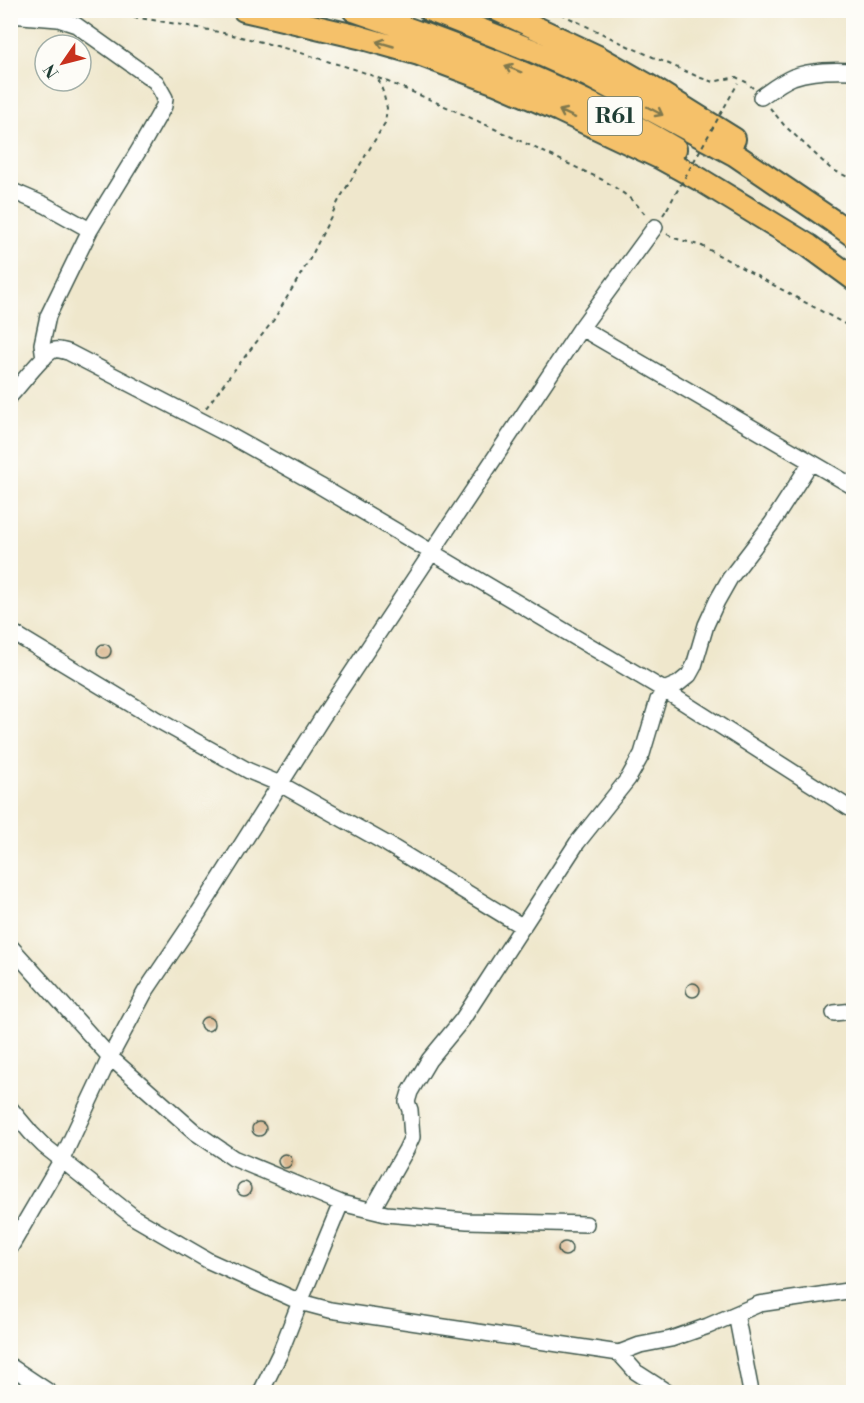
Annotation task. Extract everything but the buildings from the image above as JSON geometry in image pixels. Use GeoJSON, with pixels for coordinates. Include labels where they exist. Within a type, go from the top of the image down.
{"type":"FeatureCollection","features":[{"type":"Feature","properties":{"kind":"main road"},"geometry":{"type":"LineString","coordinates":[[244,10],[359,37],[419,54],[559,110],[691,174],[809,246],[854,279]]}},
{"type":"Feature","properties":{"kind":"main road","name":"R61"},"geometry":{"type":"LineString","coordinates":[[354,10],[524,73],[604,111],[664,142],[738,186],[854,267]]}},
{"type":"Feature","properties":{"kind":"main road","name":"R61"},"geometry":{"type":"LineString","coordinates":[[430,10],[589,76],[734,154],[854,236]]}},
{"type":"Feature","properties":{"kind":"main road"},"geometry":{"type":"LineString","coordinates":[[498,10],[597,57],[658,92],[748,148],[854,224]]}},
{"type":"Feature","properties":{"kind":"street"},"geometry":{"type":"LineString","coordinates":[[10,15],[58,19],[76,25],[156,82],[165,98],[164,106],[90,230],[48,316],[42,344],[44,358]]}},
{"type":"Feature","properties":{"kind":"street"},"geometry":{"type":"LineString","coordinates":[[760,97],[793,77],[837,70],[854,71]]}},
{"type":"Feature","properties":{"kind":"street"},"geometry":{"type":"LineString","coordinates":[[10,190],[45,205],[90,230]]}},
{"type":"Feature","properties":{"kind":"street"},"geometry":{"type":"LineString","coordinates":[[10,1248],[62,1159],[110,1057],[145,992],[199,912],[322,717],[581,328],[655,227]]}},
{"type":"Feature","properties":{"kind":"street"},"geometry":{"type":"LineString","coordinates":[[581,328],[854,487]]}},
{"type":"Feature","properties":{"kind":"street"},"geometry":{"type":"LineString","coordinates":[[12,391],[50,352],[57,349],[68,352],[198,419],[320,486],[663,690],[854,811]]}},
{"type":"Feature","properties":{"kind":"street"},"geometry":{"type":"LineString","coordinates":[[372,1210],[412,1137],[408,1102],[410,1092],[429,1060],[462,1020],[576,843],[628,779],[642,754],[663,690],[678,684],[689,675],[694,666],[706,625],[730,578],[772,523],[811,462]]}},
{"type":"Feature","properties":{"kind":"street"},"geometry":{"type":"LineString","coordinates":[[10,631],[154,718],[249,771],[280,783],[387,844],[523,927]]}},
{"type":"Feature","properties":{"kind":"street"},"geometry":{"type":"LineString","coordinates":[[10,946],[110,1057],[195,1132],[233,1158],[341,1203],[386,1214],[467,1221],[586,1224]]}},
{"type":"Feature","properties":{"kind":"street"},"geometry":{"type":"LineString","coordinates":[[834,1013],[854,1011]]}},
{"type":"Feature","properties":{"kind":"street"},"geometry":{"type":"LineString","coordinates":[[10,1108],[44,1145],[135,1218],[209,1261],[300,1302],[330,1310],[619,1353],[640,1345],[671,1339],[759,1304],[854,1290]]}},
{"type":"Feature","properties":{"kind":"street"},"geometry":{"type":"LineString","coordinates":[[261,1392],[280,1353],[341,1203]]}},
{"type":"Feature","properties":{"kind":"street"},"geometry":{"type":"LineString","coordinates":[[736,1314],[751,1392]]}},
{"type":"Feature","properties":{"kind":"street"},"geometry":{"type":"LineString","coordinates":[[619,1353],[636,1372],[667,1392]]}},
{"type":"Feature","properties":{"kind":"street"},"geometry":{"type":"LineString","coordinates":[[10,1366],[49,1392]]}},
{"type":"Feature","properties":{"kind":"path"},"geometry":{"type":"LineString","coordinates":[[72,10],[128,16],[237,35],[378,78],[456,110],[605,182],[628,195],[655,227],[674,237],[702,246],[854,329]]}},
{"type":"Feature","properties":{"kind":"path"},"geometry":{"type":"LineString","coordinates":[[553,10],[701,78],[713,82],[733,77],[740,79],[750,85],[784,125],[813,154],[831,169],[854,180]]}},
{"type":"Feature","properties":{"kind":"path"},"geometry":{"type":"LineString","coordinates":[[198,419],[273,321],[311,257],[339,200],[385,123],[387,108],[378,78]]}},
{"type":"Feature","properties":{"kind":"path"},"geometry":{"type":"LineString","coordinates":[[667,209],[740,79]]}}]}
